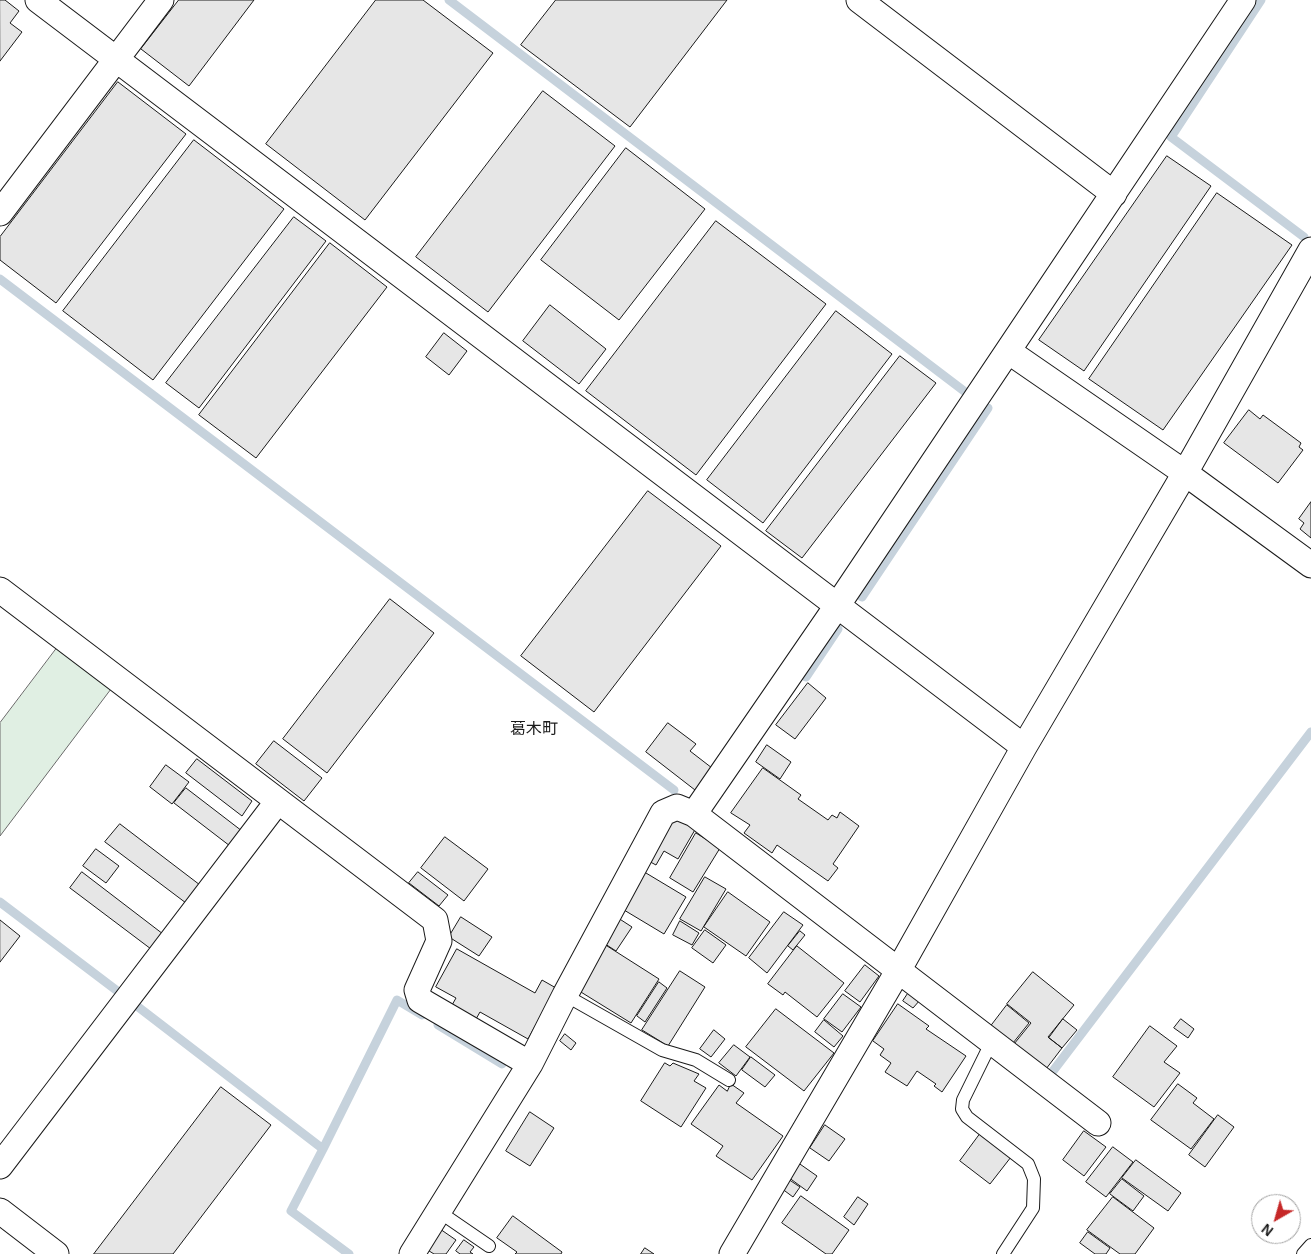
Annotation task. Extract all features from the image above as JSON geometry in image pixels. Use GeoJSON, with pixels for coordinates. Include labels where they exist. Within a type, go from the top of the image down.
{"type":"FeatureCollection","features":[{"type":"Feature","properties":{"kind":"street"},"geometry":{"type":"LineString","coordinates":[[38,0],[1024,747]]}},
{"type":"Feature","properties":{"kind":"street"},"geometry":{"type":"LineString","coordinates":[[0,212],[162,0]]}},
{"type":"Feature","properties":{"kind":"street"},"geometry":{"type":"LineString","coordinates":[[859,0],[1114,194]]}},
{"type":"Feature","properties":{"kind":"street"},"geometry":{"type":"LineString","coordinates":[[694,814],[837,606],[1243,0]]}},
{"type":"Feature","properties":{"kind":"street"},"geometry":{"type":"LineString","coordinates":[[732,1254],[898,971],[1024,747],[1185,473],[1311,250]]}},
{"type":"Feature","properties":{"kind":"street"},"geometry":{"type":"LineString","coordinates":[[1008,351],[1185,473],[1311,565]]}},
{"type":"Feature","properties":{"kind":"street"},"geometry":{"type":"LineString","coordinates":[[0,590],[435,920],[439,942],[417,990],[420,1000],[530,1064]]}},
{"type":"Feature","properties":{"kind":"street"},"geometry":{"type":"LineString","coordinates":[[0,1166],[278,801]]}},
{"type":"Feature","properties":{"kind":"street"},"geometry":{"type":"LineString","coordinates":[[412,1254],[530,1064],[564,995],[663,813],[678,807],[694,814],[1098,1123]]}},
{"type":"Feature","properties":{"kind":"street"},"geometry":{"type":"LineString","coordinates":[[0,1211],[56,1254]]}},
{"type":"Feature","properties":{"kind":"lane"},"geometry":{"type":"LineString","coordinates":[[564,995],[662,1050],[696,1060],[730,1080]]}},
{"type":"Feature","properties":{"kind":"lane"},"geometry":{"type":"LineString","coordinates":[[991,1043],[963,1100],[962,1109],[967,1117],[1028,1164],[1034,1179],[1033,1208],[1002,1254]]}},
{"type":"Feature","properties":{"kind":"lane"},"geometry":{"type":"LineString","coordinates":[[438,1211],[489,1246]]}},
{"type":"Feature","properties":{"kind":"lane"},"geometry":{"type":"LineString","coordinates":[[1303,1254],[1311,1245]]}},
{"type":"Feature","properties":{"kind":"green space"},"geometry":{"type":"Polygon","coordinates":[[[60,644],[114,685],[0,836],[0,723],[60,644]]]}},
{"type":"Feature","properties":{"kind":"building"},"geometry":{"type":"Polygon","coordinates":[[[0,0],[5,0],[19,11],[10,23],[22,32],[0,61],[0,0]]]}},
{"type":"Feature","properties":{"kind":"building"},"geometry":{"type":"Polygon","coordinates":[[[179,0],[254,0],[189,86],[141,49],[179,0]]]}},
{"type":"Feature","properties":{"kind":"building"},"geometry":{"type":"Polygon","coordinates":[[[376,0],[423,0],[493,53],[365,220],[266,144],[376,0]]]}},
{"type":"Feature","properties":{"kind":"building"},"geometry":{"type":"Polygon","coordinates":[[[556,0],[727,0],[630,127],[521,45],[556,0]]]}},
{"type":"Feature","properties":{"kind":"building"},"geometry":{"type":"Polygon","coordinates":[[[118,82],[186,134],[56,303],[0,260],[0,237],[118,82]]]}},
{"type":"Feature","properties":{"kind":"building"},"geometry":{"type":"Polygon","coordinates":[[[543,91],[615,146],[488,312],[416,257],[543,91]]]}},
{"type":"Feature","properties":{"kind":"building"},"geometry":{"type":"Polygon","coordinates":[[[194,140],[284,209],[153,380],[63,311],[194,140]]]}},
{"type":"Feature","properties":{"kind":"building"},"geometry":{"type":"Polygon","coordinates":[[[626,148],[705,209],[619,320],[541,260],[626,148]]]}},
{"type":"Feature","properties":{"kind":"building"},"geometry":{"type":"Polygon","coordinates":[[[1167,156],[1211,186],[1084,371],[1039,340],[1167,156]]]}},
{"type":"Feature","properties":{"kind":"building"},"geometry":{"type":"Polygon","coordinates":[[[1217,193],[1292,245],[1163,430],[1089,379],[1217,193]]]}},
{"type":"Feature","properties":{"kind":"building"},"geometry":{"type":"Polygon","coordinates":[[[294,217],[326,241],[199,408],[166,383],[294,217]]]}},
{"type":"Feature","properties":{"kind":"building"},"geometry":{"type":"Polygon","coordinates":[[[716,221],[826,304],[696,475],[586,391],[716,221]]]}},
{"type":"Feature","properties":{"kind":"building"},"geometry":{"type":"Polygon","coordinates":[[[330,243],[387,287],[256,458],[199,415],[330,243]]]}},
{"type":"Feature","properties":{"kind":"building"},"geometry":{"type":"Polygon","coordinates":[[[550,305],[606,349],[579,384],[523,341],[550,305]]]}},
{"type":"Feature","properties":{"kind":"building"},"geometry":{"type":"Polygon","coordinates":[[[836,311],[892,354],[763,523],[707,480],[836,311]]]}},
{"type":"Feature","properties":{"kind":"building"},"geometry":{"type":"Polygon","coordinates":[[[444,333],[467,351],[449,375],[426,357],[444,333]]]}},
{"type":"Feature","properties":{"kind":"building"},"geometry":{"type":"Polygon","coordinates":[[[900,356],[936,383],[802,558],[766,531],[900,356]]]}},
{"type":"Feature","properties":{"kind":"building"},"geometry":{"type":"Polygon","coordinates":[[[1249,410],[1260,419],[1263,415],[1301,443],[1299,447],[1303,450],[1278,483],[1224,443],[1249,410]]]}},
{"type":"Feature","properties":{"kind":"building"},"geometry":{"type":"Polygon","coordinates":[[[648,491],[721,546],[594,712],[521,656],[648,491]]]}},
{"type":"Feature","properties":{"kind":"building"},"geometry":{"type":"Polygon","coordinates":[[[1311,502],[1311,538],[1300,529],[1304,523],[1299,519],[1311,502]]]}},
{"type":"Feature","properties":{"kind":"building"},"geometry":{"type":"Polygon","coordinates":[[[390,599],[434,633],[327,773],[283,739],[390,599]]]}},
{"type":"Feature","properties":{"kind":"building"},"geometry":{"type":"Polygon","coordinates":[[[808,683],[826,698],[795,739],[776,725],[808,683]]]}},
{"type":"Feature","properties":{"kind":"building"},"geometry":{"type":"Polygon","coordinates":[[[668,723],[696,744],[690,751],[712,768],[695,790],[646,752],[668,723]]]}},
{"type":"Feature","properties":{"kind":"building"},"geometry":{"type":"Polygon","coordinates":[[[274,741],[322,778],[304,801],[256,764],[274,741]]]}},
{"type":"Feature","properties":{"kind":"building"},"geometry":{"type":"Polygon","coordinates":[[[767,745],[791,762],[780,779],[756,762],[767,745]]]}},
{"type":"Feature","properties":{"kind":"building"},"geometry":{"type":"Polygon","coordinates":[[[197,759],[252,801],[242,816],[186,773],[197,759]]]}},
{"type":"Feature","properties":{"kind":"building"},"geometry":{"type":"Polygon","coordinates":[[[166,765],[189,782],[172,804],[150,787],[166,765]]]}},
{"type":"Feature","properties":{"kind":"building"},"geometry":{"type":"Polygon","coordinates":[[[763,768],[801,795],[798,799],[828,820],[832,815],[837,818],[840,812],[859,826],[833,864],[838,868],[828,881],[777,845],[772,853],[744,833],[750,825],[731,813],[763,768]]]}},
{"type":"Feature","properties":{"kind":"building"},"geometry":{"type":"Polygon","coordinates":[[[186,788],[242,831],[230,846],[174,803],[186,788]]]}},
{"type":"Feature","properties":{"kind":"building"},"geometry":{"type":"Polygon","coordinates":[[[670,812],[696,828],[678,859],[664,851],[656,865],[643,858],[670,812]]]}},
{"type":"Feature","properties":{"kind":"building"},"geometry":{"type":"Polygon","coordinates":[[[120,824],[200,885],[186,903],[105,842],[120,824]]]}},
{"type":"Feature","properties":{"kind":"building"},"geometry":{"type":"Polygon","coordinates":[[[696,833],[720,848],[693,892],[670,878],[696,833]]]}},
{"type":"Feature","properties":{"kind":"building"},"geometry":{"type":"Polygon","coordinates":[[[445,837],[488,869],[464,901],[421,868],[445,837]]]}},
{"type":"Feature","properties":{"kind":"building"},"geometry":{"type":"Polygon","coordinates":[[[96,849],[119,866],[106,883],[83,866],[96,849]]]}},
{"type":"Feature","properties":{"kind":"building"},"geometry":{"type":"Polygon","coordinates":[[[641,870],[686,897],[664,934],[619,907],[641,870]]]}},
{"type":"Feature","properties":{"kind":"building"},"geometry":{"type":"Polygon","coordinates":[[[82,872],[163,934],[151,949],[70,888],[82,872]]]}},
{"type":"Feature","properties":{"kind":"building"},"geometry":{"type":"Polygon","coordinates":[[[418,872],[448,895],[439,906],[409,883],[418,872]]]}},
{"type":"Feature","properties":{"kind":"building"},"geometry":{"type":"Polygon","coordinates":[[[705,877],[726,889],[701,931],[680,919],[705,877]]]}},
{"type":"Feature","properties":{"kind":"building"},"geometry":{"type":"Polygon","coordinates":[[[728,892],[770,922],[746,956],[704,927],[728,892]]]}},
{"type":"Feature","properties":{"kind":"building"},"geometry":{"type":"Polygon","coordinates":[[[784,912],[803,925],[767,973],[749,958],[784,912]]]}},
{"type":"Feature","properties":{"kind":"building"},"geometry":{"type":"Polygon","coordinates":[[[615,916],[632,927],[616,951],[599,940],[615,916]]]}},
{"type":"Feature","properties":{"kind":"building"},"geometry":{"type":"Polygon","coordinates":[[[461,917],[492,937],[479,956],[449,937],[461,917]]]}},
{"type":"Feature","properties":{"kind":"building"},"geometry":{"type":"Polygon","coordinates":[[[0,920],[20,936],[0,962],[0,920]]]}},
{"type":"Feature","properties":{"kind":"building"},"geometry":{"type":"Polygon","coordinates":[[[680,921],[699,933],[692,945],[673,935],[680,921]]]}},
{"type":"Feature","properties":{"kind":"building"},"geometry":{"type":"Polygon","coordinates":[[[705,930],[726,945],[713,963],[692,948],[705,930]]]}},
{"type":"Feature","properties":{"kind":"building"},"geometry":{"type":"Polygon","coordinates":[[[800,931],[805,935],[793,950],[788,946],[800,931]]]}},
{"type":"Feature","properties":{"kind":"building"},"geometry":{"type":"Polygon","coordinates":[[[604,944],[659,979],[631,1023],[576,989],[604,944]]]}},
{"type":"Feature","properties":{"kind":"building"},"geometry":{"type":"Polygon","coordinates":[[[797,946],[844,983],[817,1017],[785,992],[783,995],[768,984],[797,946]]]}},
{"type":"Feature","properties":{"kind":"building"},"geometry":{"type":"Polygon","coordinates":[[[457,949],[535,993],[542,980],[556,988],[528,1039],[480,1012],[476,1019],[452,1005],[456,998],[436,987],[457,949]]]}},
{"type":"Feature","properties":{"kind":"building"},"geometry":{"type":"Polygon","coordinates":[[[865,965],[879,976],[860,1002],[845,991],[865,965]]]}},
{"type":"Feature","properties":{"kind":"building"},"geometry":{"type":"Polygon","coordinates":[[[680,971],[705,987],[668,1046],[642,1030],[680,971]]]}},
{"type":"Feature","properties":{"kind":"building"},"geometry":{"type":"Polygon","coordinates":[[[1033,972],[1074,1005],[1048,1037],[1062,1048],[1046,1069],[1014,1044],[1031,1023],[1007,1004],[1033,972]]]}},
{"type":"Feature","properties":{"kind":"building"},"geometry":{"type":"Polygon","coordinates":[[[659,982],[667,988],[645,1022],[637,1016],[659,982]]]}},
{"type":"Feature","properties":{"kind":"building"},"geometry":{"type":"Polygon","coordinates":[[[909,992],[920,1000],[913,1008],[903,1001],[909,992]]]}},
{"type":"Feature","properties":{"kind":"building"},"geometry":{"type":"Polygon","coordinates":[[[843,994],[861,1007],[842,1032],[824,1019],[843,994]]]}},
{"type":"Feature","properties":{"kind":"building"},"geometry":{"type":"Polygon","coordinates":[[[898,1004],[929,1026],[926,1029],[966,1056],[942,1092],[934,1086],[936,1084],[917,1071],[907,1086],[885,1072],[891,1063],[880,1055],[884,1049],[873,1041],[898,1004]]]}},
{"type":"Feature","properties":{"kind":"building"},"geometry":{"type":"Polygon","coordinates":[[[1007,1005],[1029,1023],[1013,1043],[991,1026],[1007,1005]]]}},
{"type":"Feature","properties":{"kind":"building"},"geometry":{"type":"Polygon","coordinates":[[[776,1009],[834,1053],[804,1091],[746,1047],[776,1009]]]}},
{"type":"Feature","properties":{"kind":"building"},"geometry":{"type":"Polygon","coordinates":[[[1063,1019],[1077,1030],[1062,1048],[1049,1038],[1063,1019]]]}},
{"type":"Feature","properties":{"kind":"building"},"geometry":{"type":"Polygon","coordinates":[[[1181,1019],[1194,1029],[1188,1038],[1174,1028],[1181,1019]]]}},
{"type":"Feature","properties":{"kind":"building"},"geometry":{"type":"Polygon","coordinates":[[[824,1020],[843,1036],[834,1047],[815,1032],[824,1020]]]}},
{"type":"Feature","properties":{"kind":"building"},"geometry":{"type":"Polygon","coordinates":[[[1150,1026],[1177,1046],[1164,1062],[1180,1073],[1154,1107],[1113,1077],[1150,1026]]]}},
{"type":"Feature","properties":{"kind":"building"},"geometry":{"type":"Polygon","coordinates":[[[714,1030],[725,1039],[711,1057],[700,1049],[714,1030]]]}},
{"type":"Feature","properties":{"kind":"building"},"geometry":{"type":"Polygon","coordinates":[[[565,1034],[576,1043],[571,1050],[560,1041],[565,1034]]]}},
{"type":"Feature","properties":{"kind":"building"},"geometry":{"type":"Polygon","coordinates":[[[734,1045],[750,1057],[736,1076],[719,1063],[734,1045]]]}},
{"type":"Feature","properties":{"kind":"building"},"geometry":{"type":"Polygon","coordinates":[[[751,1057],[775,1075],[765,1087],[742,1070],[751,1057]]]}},
{"type":"Feature","properties":{"kind":"building"},"geometry":{"type":"Polygon","coordinates":[[[665,1063],[670,1066],[673,1063],[699,1074],[694,1081],[706,1088],[681,1127],[641,1101],[665,1063]]]}},
{"type":"Feature","properties":{"kind":"building"},"geometry":{"type":"Polygon","coordinates":[[[731,1084],[744,1093],[736,1103],[783,1136],[752,1180],[716,1156],[723,1146],[691,1124],[719,1085],[727,1091],[731,1084]]]}},
{"type":"Feature","properties":{"kind":"building"},"geometry":{"type":"Polygon","coordinates":[[[1178,1084],[1197,1098],[1193,1103],[1214,1119],[1191,1149],[1151,1120],[1178,1084]]]}},
{"type":"Feature","properties":{"kind":"building"},"geometry":{"type":"Polygon","coordinates":[[[221,1087],[271,1125],[173,1254],[94,1254],[221,1087]]]}},
{"type":"Feature","properties":{"kind":"building"},"geometry":{"type":"Polygon","coordinates":[[[530,1112],[554,1128],[530,1166],[506,1151],[530,1112]]]}},
{"type":"Feature","properties":{"kind":"building"},"geometry":{"type":"Polygon","coordinates":[[[1218,1115],[1234,1127],[1205,1167],[1189,1155],[1218,1115]]]}},
{"type":"Feature","properties":{"kind":"building"},"geometry":{"type":"Polygon","coordinates":[[[825,1125],[845,1139],[829,1161],[810,1148],[825,1125]]]}},
{"type":"Feature","properties":{"kind":"building"},"geometry":{"type":"Polygon","coordinates":[[[1084,1131],[1106,1147],[1084,1176],[1063,1160],[1084,1131]]]}},
{"type":"Feature","properties":{"kind":"building"},"geometry":{"type":"Polygon","coordinates":[[[980,1134],[1011,1157],[990,1184],[960,1161],[980,1134]]]}},
{"type":"Feature","properties":{"kind":"building"},"geometry":{"type":"Polygon","coordinates":[[[1113,1147],[1133,1162],[1106,1197],[1086,1182],[1113,1147]]]}},
{"type":"Feature","properties":{"kind":"building"},"geometry":{"type":"Polygon","coordinates":[[[1136,1160],[1181,1193],[1168,1211],[1122,1178],[1136,1160]]]}},
{"type":"Feature","properties":{"kind":"building"},"geometry":{"type":"Polygon","coordinates":[[[797,1162],[817,1176],[807,1191],[788,1177],[797,1162]]]}},
{"type":"Feature","properties":{"kind":"building"},"geometry":{"type":"Polygon","coordinates":[[[788,1179],[800,1187],[793,1197],[781,1188],[788,1179]]]}},
{"type":"Feature","properties":{"kind":"building"},"geometry":{"type":"Polygon","coordinates":[[[1122,1179],[1144,1196],[1133,1211],[1110,1194],[1122,1179]]]}},
{"type":"Feature","properties":{"kind":"building"},"geometry":{"type":"Polygon","coordinates":[[[801,1196],[849,1230],[832,1254],[826,1254],[782,1223],[801,1196]]]}},
{"type":"Feature","properties":{"kind":"building"},"geometry":{"type":"Polygon","coordinates":[[[858,1197],[868,1204],[854,1225],[844,1217],[858,1197]]]}},
{"type":"Feature","properties":{"kind":"building"},"geometry":{"type":"Polygon","coordinates":[[[1113,1197],[1154,1228],[1135,1254],[1120,1254],[1087,1230],[1113,1197]]]}},
{"type":"Feature","properties":{"kind":"building"},"geometry":{"type":"Polygon","coordinates":[[[513,1216],[562,1252],[561,1254],[515,1254],[517,1252],[497,1238],[513,1216]]]}},
{"type":"Feature","properties":{"kind":"building"},"geometry":{"type":"Polygon","coordinates":[[[440,1229],[456,1240],[446,1254],[434,1254],[426,1249],[440,1229]]]}},
{"type":"Feature","properties":{"kind":"building"},"geometry":{"type":"Polygon","coordinates":[[[1088,1232],[1110,1248],[1106,1254],[1095,1254],[1080,1243],[1088,1232]]]}},
{"type":"Feature","properties":{"kind":"building"},"geometry":{"type":"Polygon","coordinates":[[[464,1240],[474,1247],[470,1252],[473,1254],[460,1254],[456,1251],[464,1240]]]}},
{"type":"Feature","properties":{"kind":"building"},"geometry":{"type":"Polygon","coordinates":[[[645,1248],[654,1254],[641,1254],[645,1248]]]}},
{"type":"Feature","properties":{"kind":"waterway"},"geometry":{"type":"LineString","coordinates":[[449,0],[964,391]]}},
{"type":"Feature","properties":{"kind":"waterway"},"geometry":{"type":"LineString","coordinates":[[1261,0],[1171,137],[1304,237]]}},
{"type":"Feature","properties":{"kind":"waterway"},"geometry":{"type":"LineString","coordinates":[[0,279],[674,790]]}},
{"type":"Feature","properties":{"kind":"waterway"},"geometry":{"type":"LineString","coordinates":[[862,597],[988,408]]}},
{"type":"Feature","properties":{"kind":"waterway"},"geometry":{"type":"LineString","coordinates":[[806,677],[838,629]]}},
{"type":"Feature","properties":{"kind":"waterway"},"geometry":{"type":"LineString","coordinates":[[1053,1071],[1311,732]]}},
{"type":"Feature","properties":{"kind":"waterway"},"geometry":{"type":"LineString","coordinates":[[0,902],[120,993]]}},
{"type":"Feature","properties":{"kind":"waterway"},"geometry":{"type":"LineString","coordinates":[[323,1149],[397,1000],[422,1015]]}},
{"type":"Feature","properties":{"kind":"waterway"},"geometry":{"type":"LineString","coordinates":[[133,1003],[323,1149],[291,1211],[349,1254]]}},
{"type":"Feature","properties":{"kind":"waterway"},"geometry":{"type":"LineString","coordinates":[[438,1025],[502,1064]]}},
{"type":"Feature","properties":{"kind":"district","name":"葛木町"},"geometry":{"type":"Point","coordinates":[534,730]}}]}
